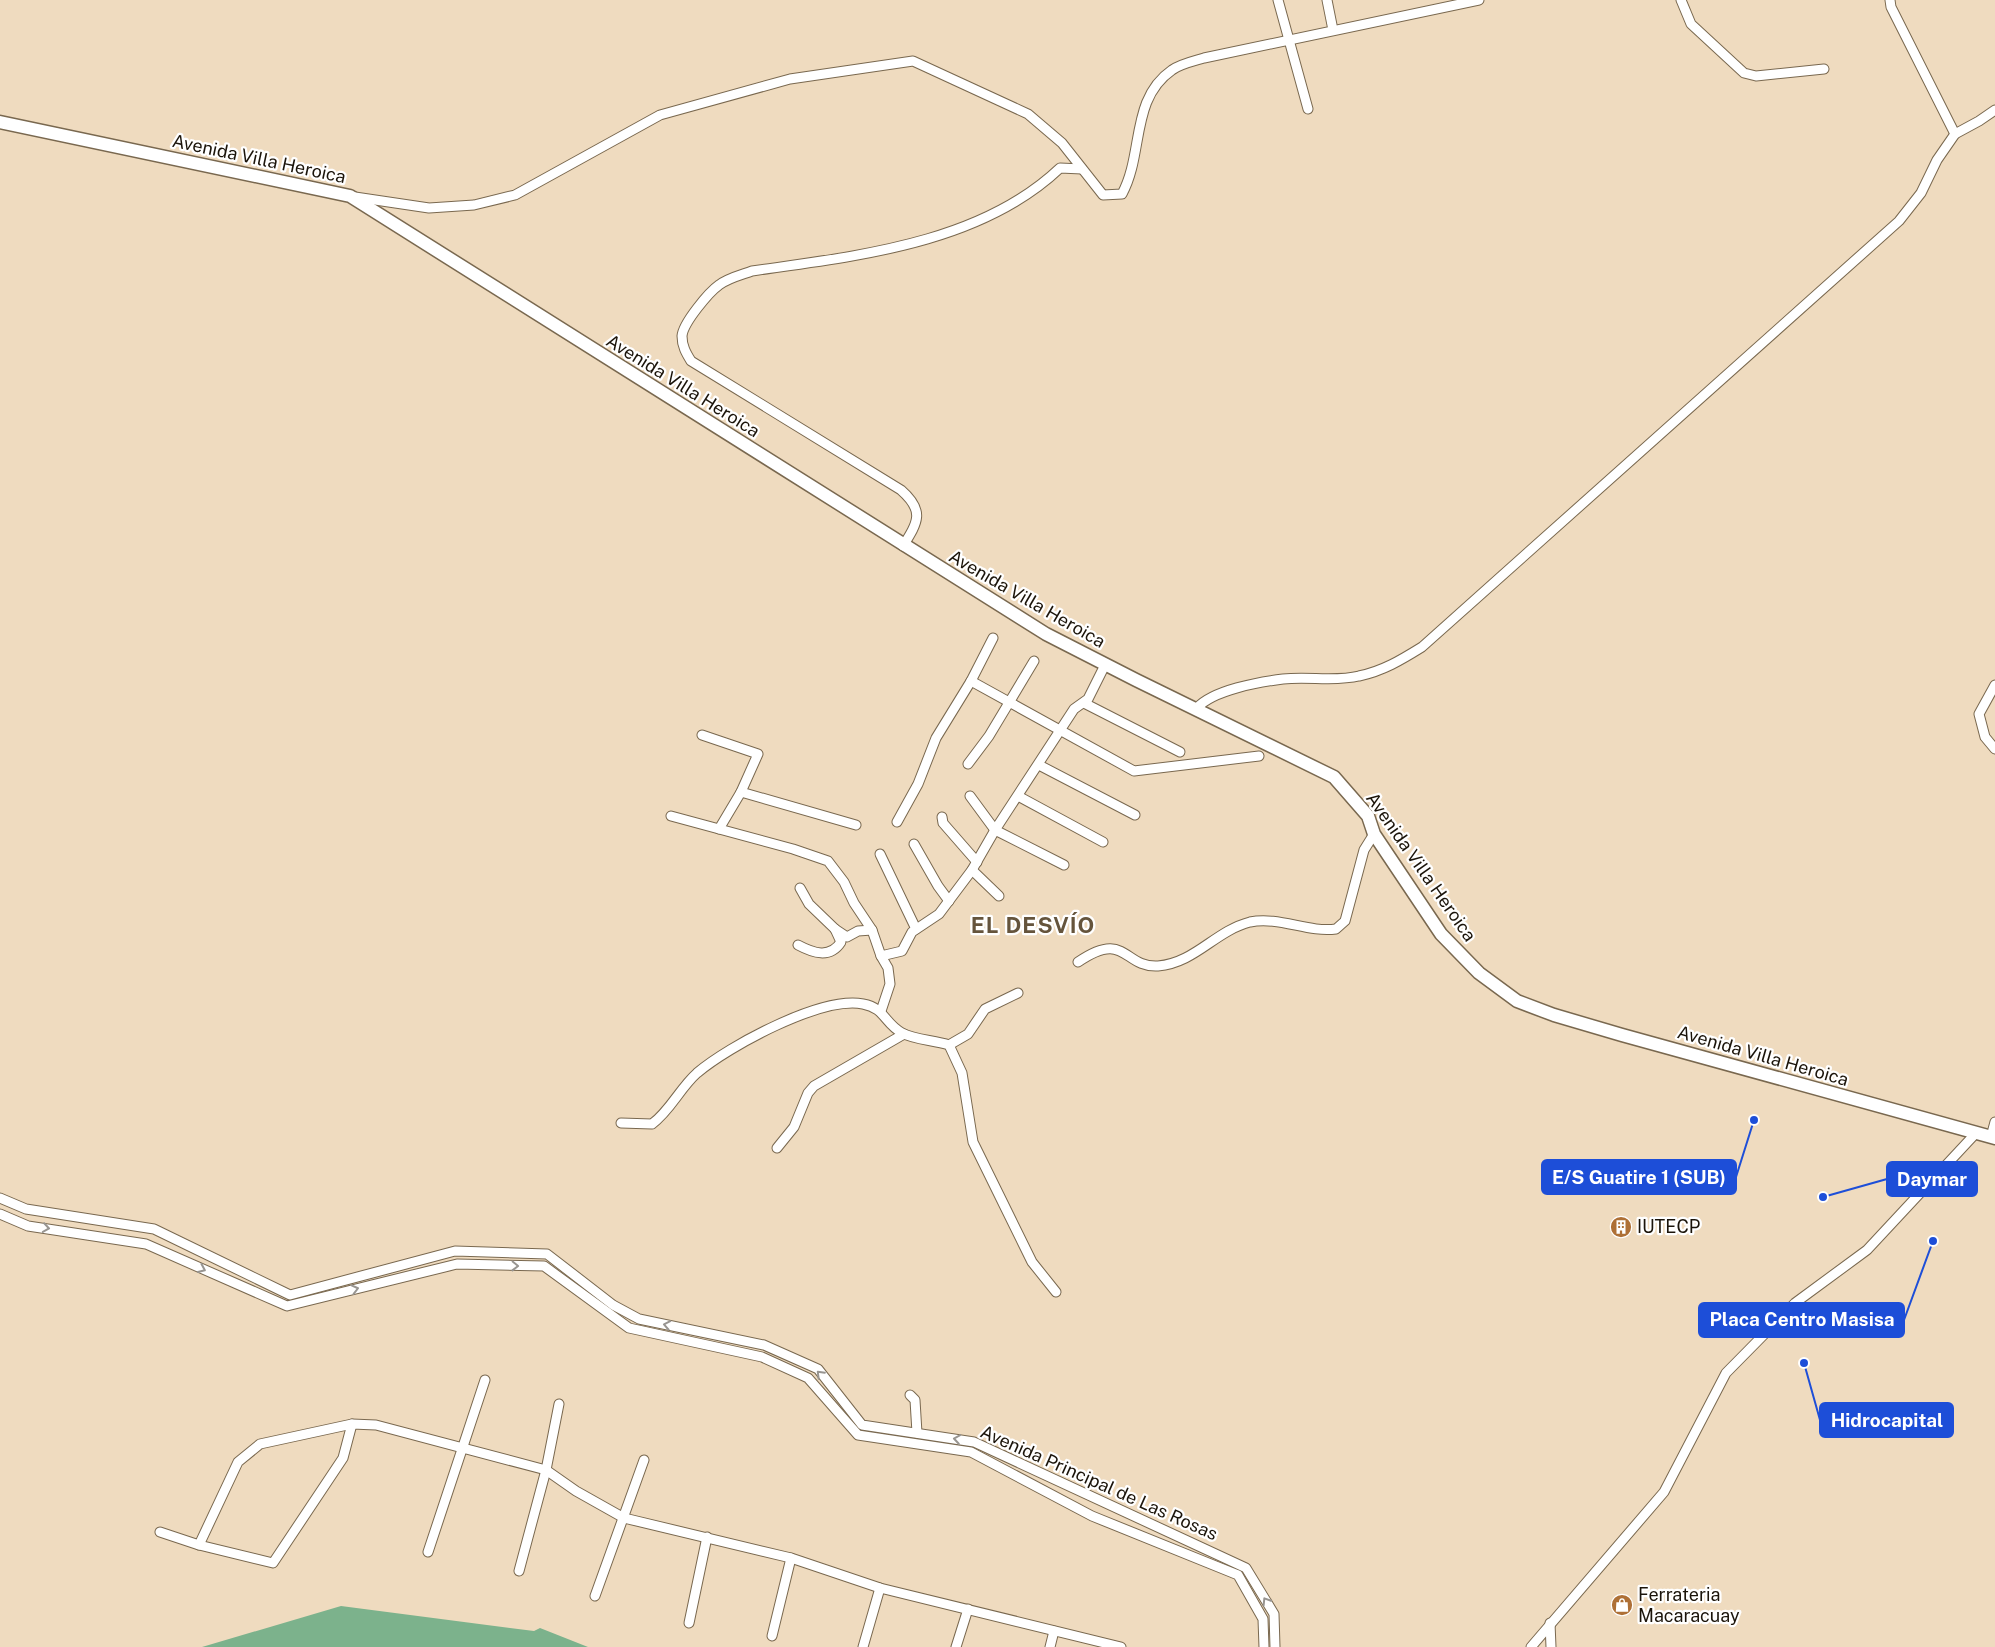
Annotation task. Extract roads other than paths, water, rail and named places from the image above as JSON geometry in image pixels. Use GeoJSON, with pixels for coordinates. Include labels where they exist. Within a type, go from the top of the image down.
{"type":"FeatureCollection","features":[{"type":"Feature","properties":{"kind":"main road","name":"Avenida Villa Heroica"},"geometry":{"type":"LineString","coordinates":[[0,122],[350,196],[903,546],[1046,634],[1334,776],[1368,816],[1374,834],[1442,934],[1479,973],[1517,1001],[1554,1015],[1613,1032],[1993,1138]]}},
{"type":"Feature","properties":{"kind":"street"},"geometry":{"type":"LineString","coordinates":[[1278,0],[1308,109]]}},
{"type":"Feature","properties":{"kind":"street"},"geometry":{"type":"LineString","coordinates":[[1327,0],[1334,30]]}},
{"type":"Feature","properties":{"kind":"street"},"geometry":{"type":"LineString","coordinates":[[350,196],[429,208],[474,205],[515,195],[660,115],[790,79],[912,61],[977,88],[1028,114],[1062,143],[1103,195],[1122,194],[1131,178],[1139,124],[1150,90],[1172,70],[1204,58],[1479,0]]}},
{"type":"Feature","properties":{"kind":"street"},"geometry":{"type":"LineString","coordinates":[[1681,0],[1691,24],[1744,73],[1756,76],[1824,69]]}},
{"type":"Feature","properties":{"kind":"street"},"geometry":{"type":"LineString","coordinates":[[1890,0],[1890,7],[1955,134]]}},
{"type":"Feature","properties":{"kind":"street"},"geometry":{"type":"LineString","coordinates":[[1197,708],[1204,701],[1227,691],[1283,679],[1358,677],[1391,667],[1422,648],[1899,221],[1921,193],[1937,160],[1955,134],[1995,110]]}},
{"type":"Feature","properties":{"kind":"street"},"geometry":{"type":"LineString","coordinates":[[903,546],[916,526],[918,514],[913,500],[893,485],[691,361],[683,349],[682,334],[690,318],[718,285],[735,276],[752,271],[873,252],[924,240],[964,226],[1004,208],[1042,185],[1060,168],[1082,169]]}},
{"type":"Feature","properties":{"kind":"street"},"geometry":{"type":"LineString","coordinates":[[897,822],[918,784],[936,738],[971,682],[994,638]]}},
{"type":"Feature","properties":{"kind":"street"},"geometry":{"type":"LineString","coordinates":[[968,764],[1034,661]]}},
{"type":"Feature","properties":{"kind":"street"},"geometry":{"type":"LineString","coordinates":[[882,956],[902,951],[916,929],[939,914],[949,901],[974,866],[995,830],[1039,766],[1074,709],[1088,699],[1105,664]]}},
{"type":"Feature","properties":{"kind":"street"},"geometry":{"type":"LineString","coordinates":[[971,682],[1134,771],[1259,756]]}},
{"type":"Feature","properties":{"kind":"street"},"geometry":{"type":"LineString","coordinates":[[1995,685],[1979,714],[1985,737],[1995,750]]}},
{"type":"Feature","properties":{"kind":"street"},"geometry":{"type":"LineString","coordinates":[[1084,703],[1180,752]]}},
{"type":"Feature","properties":{"kind":"street"},"geometry":{"type":"LineString","coordinates":[[702,735],[758,754],[741,792],[719,829]]}},
{"type":"Feature","properties":{"kind":"street"},"geometry":{"type":"LineString","coordinates":[[1039,766],[1135,815]]}},
{"type":"Feature","properties":{"kind":"street"},"geometry":{"type":"LineString","coordinates":[[741,792],[856,826]]}},
{"type":"Feature","properties":{"kind":"street"},"geometry":{"type":"LineString","coordinates":[[970,796],[995,830],[1064,865]]}},
{"type":"Feature","properties":{"kind":"street"},"geometry":{"type":"LineString","coordinates":[[1018,796],[1103,842]]}},
{"type":"Feature","properties":{"kind":"street"},"geometry":{"type":"LineString","coordinates":[[671,816],[793,849],[828,861],[844,882],[862,916],[872,930],[888,968],[890,984],[881,1011]]}},
{"type":"Feature","properties":{"kind":"street"},"geometry":{"type":"LineString","coordinates":[[942,817],[943,823],[974,866],[999,896]]}},
{"type":"Feature","properties":{"kind":"street"},"geometry":{"type":"LineString","coordinates":[[1078,962],[1104,948],[1112,948],[1149,966],[1178,962],[1191,956],[1211,940],[1250,922],[1274,921],[1321,930],[1336,929],[1345,921],[1364,850],[1374,834]]}},
{"type":"Feature","properties":{"kind":"street"},"geometry":{"type":"LineString","coordinates":[[914,844],[938,886],[949,901]]}},
{"type":"Feature","properties":{"kind":"street"},"geometry":{"type":"LineString","coordinates":[[880,854],[916,929]]}},
{"type":"Feature","properties":{"kind":"street"},"geometry":{"type":"LineString","coordinates":[[800,888],[809,904],[847,938],[858,931],[872,930]]}},
{"type":"Feature","properties":{"kind":"street"},"geometry":{"type":"LineString","coordinates":[[798,945],[815,953],[828,953],[841,942],[835,929]]}},
{"type":"Feature","properties":{"kind":"street"},"geometry":{"type":"LineString","coordinates":[[621,1123],[652,1124],[660,1118],[681,1089],[698,1073],[735,1048],[796,1016],[842,1004],[862,1004],[881,1011],[890,1024],[904,1034],[949,1045],[968,1034],[985,1008],[1018,993]]}},
{"type":"Feature","properties":{"kind":"street"},"geometry":{"type":"LineString","coordinates":[[777,1148],[794,1127],[808,1093],[814,1086],[904,1034]]}},
{"type":"Feature","properties":{"kind":"street"},"geometry":{"type":"LineString","coordinates":[[949,1045],[962,1073],[974,1142],[1032,1262],[1056,1292]]}},
{"type":"Feature","properties":{"kind":"street"},"geometry":{"type":"LineString","coordinates":[[1993,1138],[1995,1122]]}},
{"type":"Feature","properties":{"kind":"street"},"geometry":{"type":"LineString","coordinates":[[1531,1647],[1550,1622],[1664,1492],[1726,1373],[1795,1303],[1867,1250],[1976,1134]]}},
{"type":"Feature","properties":{"kind":"street","name":"Avenida Principal de Las Rosas"},"geometry":{"type":"LineString","coordinates":[[0,1198],[26,1209],[154,1229],[290,1294],[455,1251],[546,1254],[613,1304],[639,1320],[764,1344],[818,1369],[862,1425],[974,1442],[1246,1568],[1274,1614],[1275,1647]]}},
{"type":"Feature","properties":{"kind":"street"},"geometry":{"type":"LineString","coordinates":[[0,1214],[28,1226],[146,1244],[286,1306],[457,1264],[544,1266],[629,1328],[762,1357],[808,1378],[858,1435],[972,1452],[1092,1516],[1238,1575],[1263,1619],[1264,1647]]}},
{"type":"Feature","properties":{"kind":"street"},"geometry":{"type":"LineString","coordinates":[[428,1552],[485,1380]]}},
{"type":"Feature","properties":{"kind":"street"},"geometry":{"type":"LineString","coordinates":[[910,1395],[916,1400],[917,1433]]}},
{"type":"Feature","properties":{"kind":"street"},"geometry":{"type":"LineString","coordinates":[[519,1571],[546,1470],[559,1404]]}},
{"type":"Feature","properties":{"kind":"street"},"geometry":{"type":"LineString","coordinates":[[160,1532],[199,1545],[273,1563],[343,1458],[352,1424]]}},
{"type":"Feature","properties":{"kind":"street"},"geometry":{"type":"LineString","coordinates":[[199,1545],[238,1462],[260,1444],[352,1424],[376,1425],[546,1470],[576,1491],[624,1518],[791,1558],[880,1588],[1120,1647]]}},
{"type":"Feature","properties":{"kind":"street"},"geometry":{"type":"LineString","coordinates":[[595,1596],[644,1460]]}},
{"type":"Feature","properties":{"kind":"street"},"geometry":{"type":"LineString","coordinates":[[689,1623],[707,1537]]}},
{"type":"Feature","properties":{"kind":"street"},"geometry":{"type":"LineString","coordinates":[[772,1636],[791,1558]]}},
{"type":"Feature","properties":{"kind":"street"},"geometry":{"type":"LineString","coordinates":[[863,1647],[880,1588]]}},
{"type":"Feature","properties":{"kind":"street"},"geometry":{"type":"LineString","coordinates":[[956,1647],[968,1609]]}},
{"type":"Feature","properties":{"kind":"street"},"geometry":{"type":"LineString","coordinates":[[1550,1622],[1551,1647]]}},
{"type":"Feature","properties":{"kind":"street"},"geometry":{"type":"LineString","coordinates":[[1050,1647],[1054,1631]]}},
{"type":"Feature","properties":{"kind":"place","name":"E/S Guatire 1 (SUB)"},"geometry":{"type":"Point","coordinates":[1754,1120]}},
{"type":"Feature","properties":{"kind":"place","name":"Daymar"},"geometry":{"type":"Point","coordinates":[1823,1197]}},
{"type":"Feature","properties":{"kind":"place","name":"IUTECP"},"geometry":{"type":"Point","coordinates":[1621,1227]}},
{"type":"Feature","properties":{"kind":"place","name":"Placa Centro Masisa"},"geometry":{"type":"Point","coordinates":[1933,1241]}},
{"type":"Feature","properties":{"kind":"place","name":"Hidrocapital"},"geometry":{"type":"Point","coordinates":[1804,1363]}},
{"type":"Feature","properties":{"kind":"place","name":"Ferrateria Macaracuay"},"geometry":{"type":"Point","coordinates":[1622,1605]}},
{"type":"Feature","properties":{"kind":"district","name":"EL DESVÍO"},"geometry":{"type":"Point","coordinates":[1033,925]}}]}
